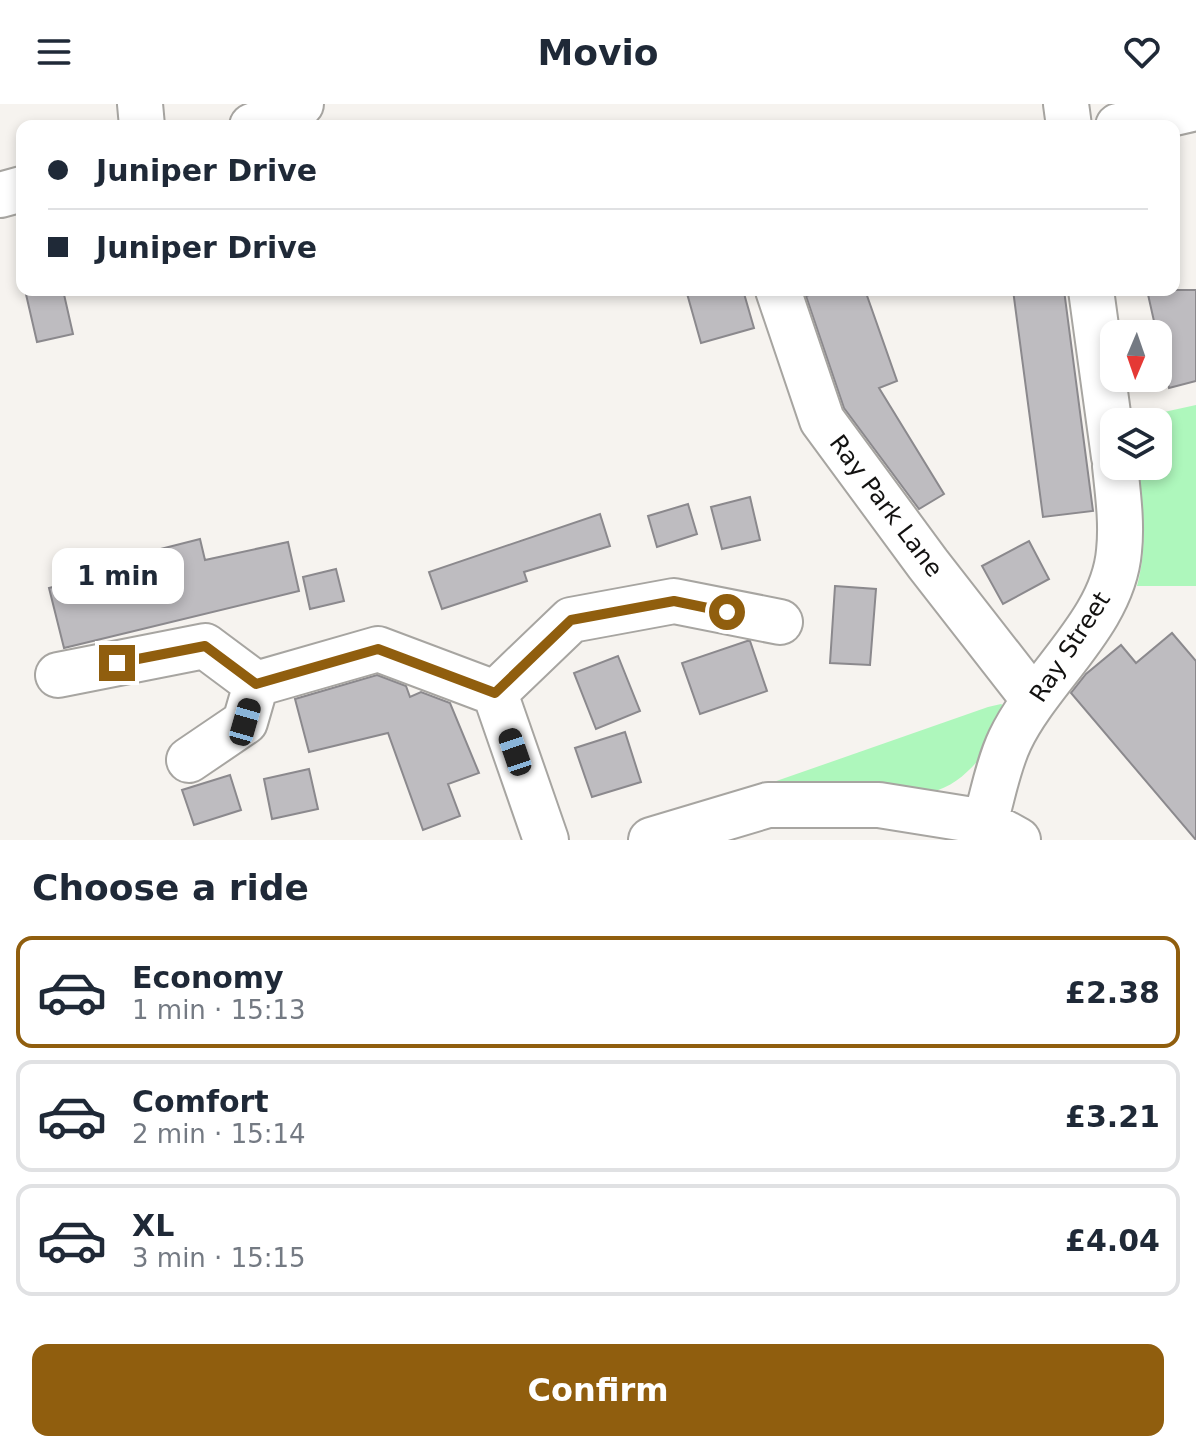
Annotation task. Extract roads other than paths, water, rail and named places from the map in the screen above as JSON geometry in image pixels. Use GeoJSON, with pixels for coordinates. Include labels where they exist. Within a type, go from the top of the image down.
{"type":"FeatureCollection","features":[{"type":"Feature","properties":{"kind":"street"},"geometry":{"type":"LineString","coordinates":[[267,120],[301,104]]}},
{"type":"Feature","properties":{"kind":"street"},"geometry":{"type":"LineString","coordinates":[[1144,120],[1196,108]]}},
{"type":"Feature","properties":{"kind":"street","name":"Ray Park Lane"},"geometry":{"type":"LineString","coordinates":[[780,296],[822,420],[928,564],[1034,700]]}},
{"type":"Feature","properties":{"kind":"street"},"geometry":{"type":"LineString","coordinates":[[1092,296],[1107,408]]}},
{"type":"Feature","properties":{"kind":"street","name":"Ray Street"},"geometry":{"type":"LineString","coordinates":[[1002,831],[1009,741],[1109,592],[1119,553],[1120,509],[1117,480]]}},
{"type":"Feature","properties":{"kind":"street"},"geometry":{"type":"LineString","coordinates":[[495,693],[571,620],[674,601],[780,622]]}},
{"type":"Feature","properties":{"kind":"street"},"geometry":{"type":"LineString","coordinates":[[58,675],[205,646],[256,684]]}},
{"type":"Feature","properties":{"kind":"street"},"geometry":{"type":"LineString","coordinates":[[256,684],[378,649],[495,693]]}},
{"type":"Feature","properties":{"kind":"street"},"geometry":{"type":"LineString","coordinates":[[189,760],[245,722],[256,684]]}},
{"type":"Feature","properties":{"kind":"street"},"geometry":{"type":"LineString","coordinates":[[495,693],[546,840]]}},
{"type":"Feature","properties":{"kind":"street"},"geometry":{"type":"LineString","coordinates":[[651,840],[768,805],[879,805],[1002,831]]}}]}
